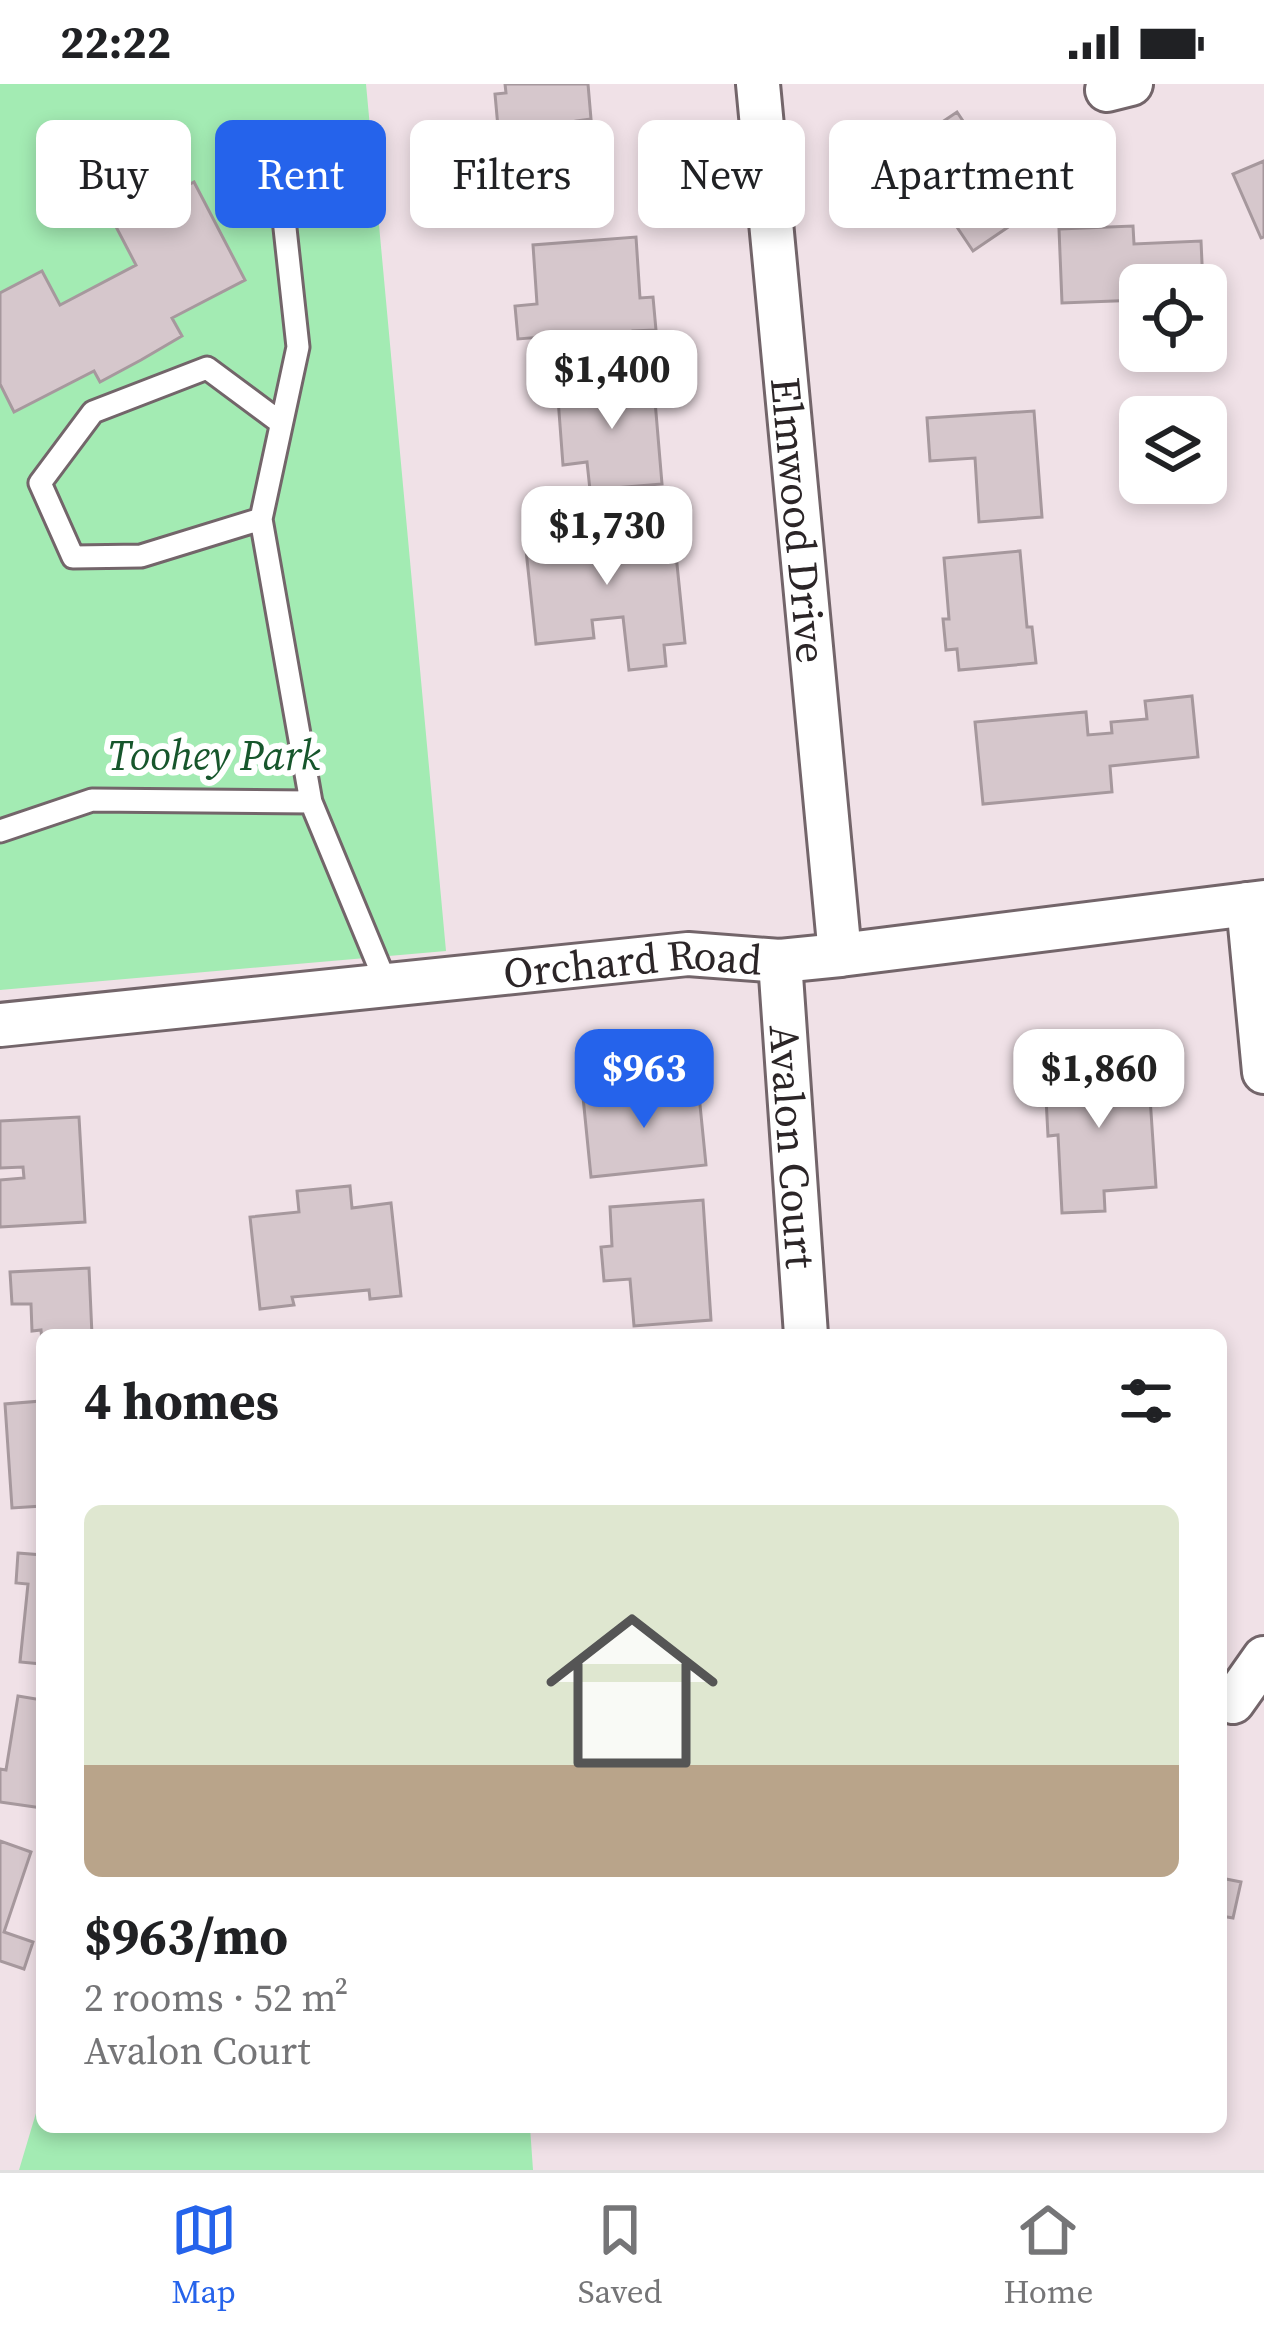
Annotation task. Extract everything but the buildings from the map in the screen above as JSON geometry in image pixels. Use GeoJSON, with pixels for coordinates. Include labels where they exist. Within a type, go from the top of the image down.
{"type":"FeatureCollection","features":[{"type":"Feature","properties":{"kind":"street","name":"Elmwood Drive"},"geometry":{"type":"LineString","coordinates":[[758,84],[840,956]]}},
{"type":"Feature","properties":{"kind":"street","name":"Orchard Road"},"geometry":{"type":"LineString","coordinates":[[0,1025],[688,954],[780,961],[840,956],[1256,903]]}},
{"type":"Feature","properties":{"kind":"street"},"geometry":{"type":"LineString","coordinates":[[1256,903],[1264,1072]]}},
{"type":"Feature","properties":{"kind":"street","name":"Avalon Court"},"geometry":{"type":"LineString","coordinates":[[780,961],[806,1329]]}},
{"type":"Feature","properties":{"kind":"street"},"geometry":{"type":"LineString","coordinates":[[1233,1702],[1264,1658]]}},
{"type":"Feature","properties":{"kind":"lane"},"geometry":{"type":"LineString","coordinates":[[286,228],[298,347],[261,519],[311,802],[386,983]]}},
{"type":"Feature","properties":{"kind":"lane"},"geometry":{"type":"LineString","coordinates":[[261,519],[141,556],[74,557],[40,483],[92,412],[207,368],[281,424]]}},
{"type":"Feature","properties":{"kind":"lane"},"geometry":{"type":"LineString","coordinates":[[0,830],[92,800],[311,802]]}},
{"type":"Feature","properties":{"kind":"green space","name":"Toohey Park"},"geometry":{"type":"Polygon","coordinates":[[[0,84],[366,84],[369,120],[215,120],[215,228],[379,228],[446,951],[0,990],[0,84]]]}},
{"type":"Feature","properties":{"kind":"green space"},"geometry":{"type":"Polygon","coordinates":[[[36,2113],[36,2133],[530,2133],[533,2170],[19,2170],[36,2113]]]}}]}
